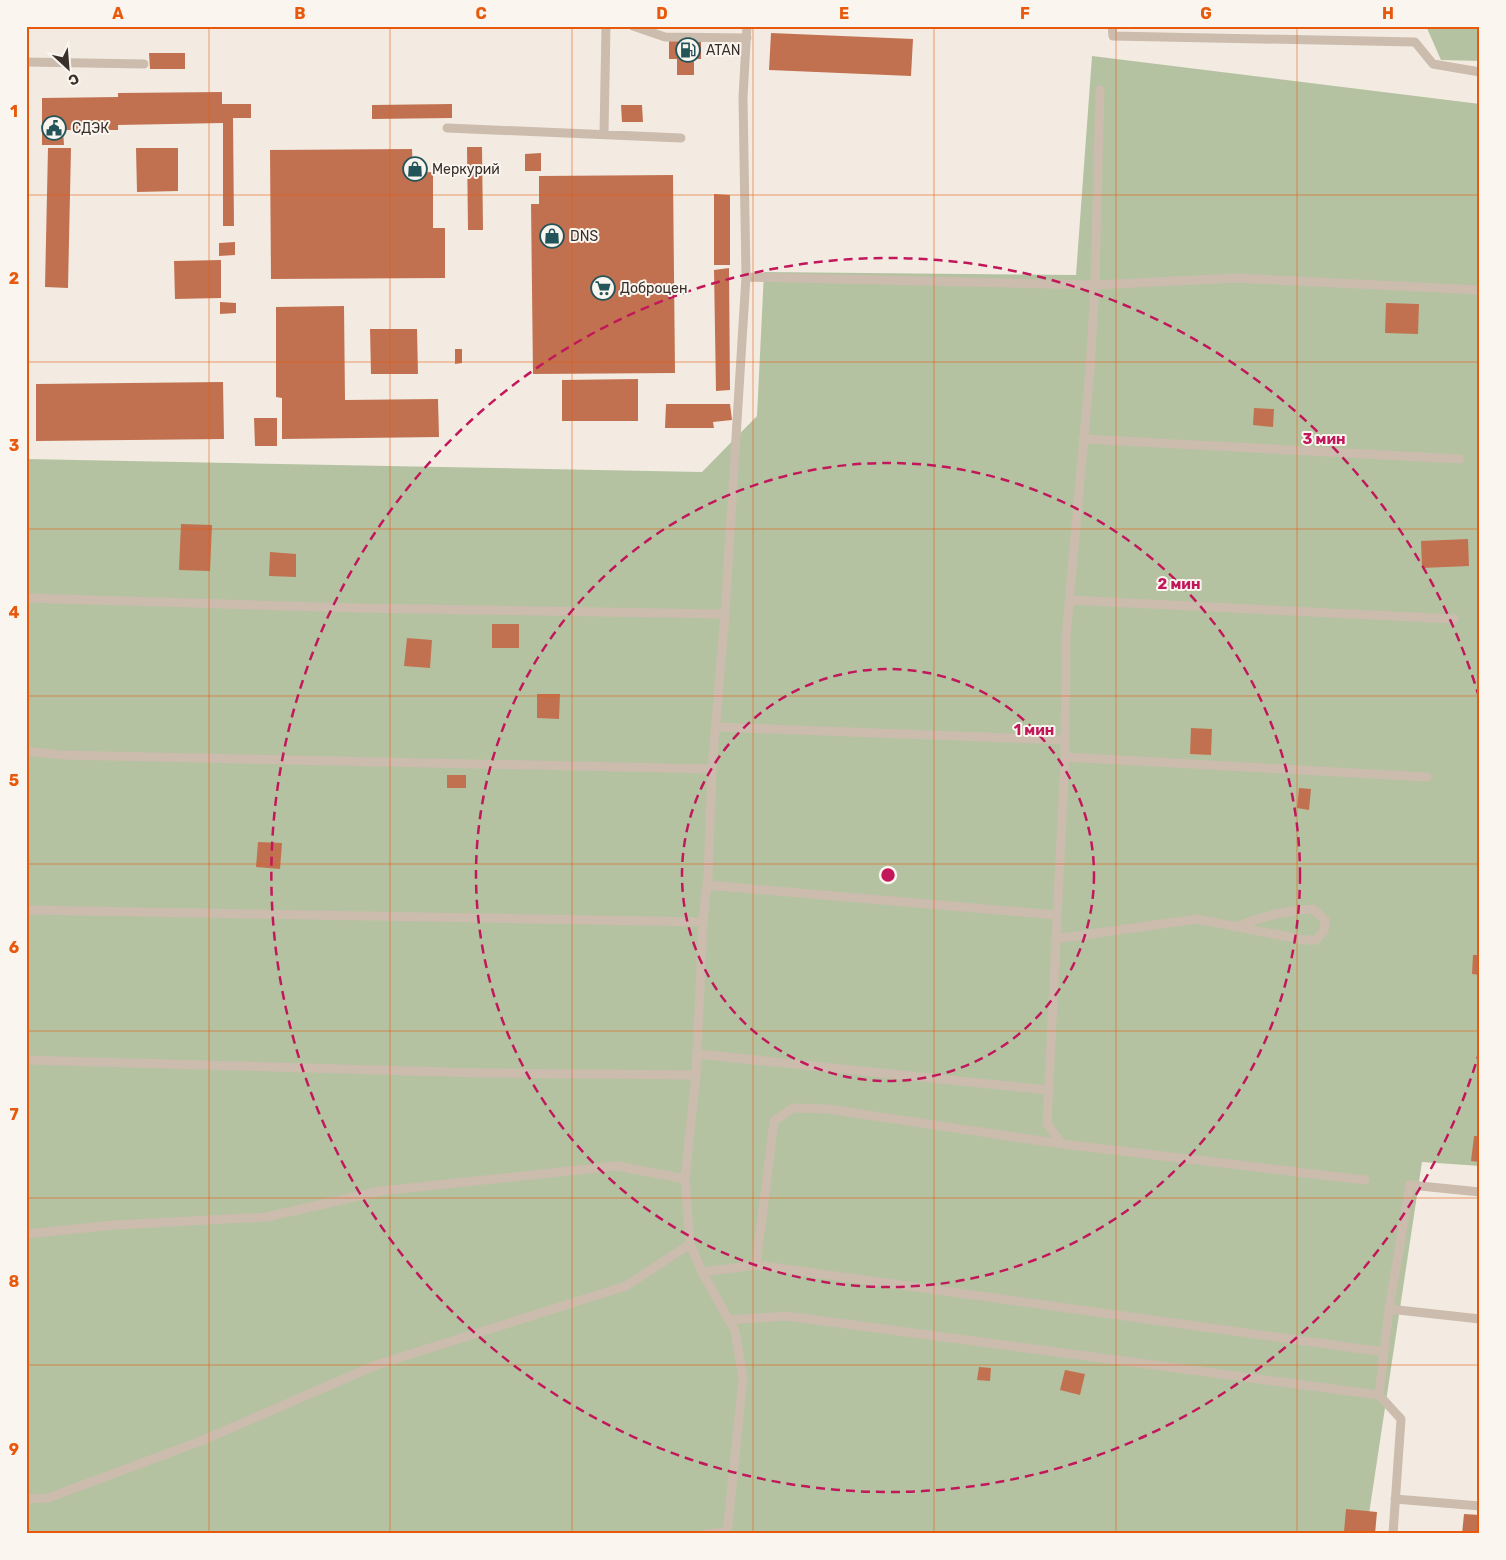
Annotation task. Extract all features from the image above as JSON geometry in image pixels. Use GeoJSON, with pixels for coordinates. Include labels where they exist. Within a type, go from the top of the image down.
{"type":"FeatureCollection","features":[{"type":"Feature","properties":{"kind":"lane"},"geometry":{"type":"LineString","coordinates":[[604,134],[606,26]]}},
{"type":"Feature","properties":{"kind":"lane"},"geometry":{"type":"LineString","coordinates":[[633,26],[665,37],[747,38]]}},
{"type":"Feature","properties":{"kind":"lane"},"geometry":{"type":"LineString","coordinates":[[705,1534],[727,1533],[743,1378],[735,1331],[702,1272],[690,1244],[686,1179],[696,1075],[712,769],[725,614],[746,277],[743,97],[747,26]]}},
{"type":"Feature","properties":{"kind":"lane"},"geometry":{"type":"LineString","coordinates":[[1112,26],[1112,36],[1415,42],[1433,64],[1480,72]]}},
{"type":"Feature","properties":{"kind":"lane"},"geometry":{"type":"LineString","coordinates":[[26,62],[144,64]]}},
{"type":"Feature","properties":{"kind":"lane"},"geometry":{"type":"LineString","coordinates":[[1062,1144],[1047,1124],[1048,1090],[1065,757],[1066,637],[1095,285],[1100,90]]}},
{"type":"Feature","properties":{"kind":"lane"},"geometry":{"type":"LineString","coordinates":[[447,128],[681,138]]}},
{"type":"Feature","properties":{"kind":"lane"},"geometry":{"type":"LineString","coordinates":[[746,277],[1095,285],[1236,278],[1480,290]]}},
{"type":"Feature","properties":{"kind":"lane"},"geometry":{"type":"LineString","coordinates":[[1083,439],[1460,459]]}},
{"type":"Feature","properties":{"kind":"lane"},"geometry":{"type":"LineString","coordinates":[[26,598],[364,608],[725,614]]}},
{"type":"Feature","properties":{"kind":"lane"},"geometry":{"type":"LineString","coordinates":[[1069,600],[1454,619]]}},
{"type":"Feature","properties":{"kind":"lane"},"geometry":{"type":"LineString","coordinates":[[716,727],[1064,740]]}},
{"type":"Feature","properties":{"kind":"lane"},"geometry":{"type":"LineString","coordinates":[[26,751],[62,755],[712,769]]}},
{"type":"Feature","properties":{"kind":"lane"},"geometry":{"type":"LineString","coordinates":[[1065,757],[1427,777]]}},
{"type":"Feature","properties":{"kind":"lane"},"geometry":{"type":"LineString","coordinates":[[707,885],[1056,915]]}},
{"type":"Feature","properties":{"kind":"lane"},"geometry":{"type":"LineString","coordinates":[[1056,939],[1197,919],[1235,927],[1304,940],[1316,940],[1324,931],[1324,920],[1313,909],[1300,910],[1267,915],[1235,927]]}},
{"type":"Feature","properties":{"kind":"lane"},"geometry":{"type":"LineString","coordinates":[[26,910],[703,922]]}},
{"type":"Feature","properties":{"kind":"lane"},"geometry":{"type":"LineString","coordinates":[[697,1054],[1048,1090]]}},
{"type":"Feature","properties":{"kind":"lane"},"geometry":{"type":"LineString","coordinates":[[26,1060],[482,1073],[696,1075]]}},
{"type":"Feature","properties":{"kind":"lane"},"geometry":{"type":"LineString","coordinates":[[756,1265],[774,1121],[793,1108],[827,1109],[1062,1144],[1365,1180]]}},
{"type":"Feature","properties":{"kind":"lane"},"geometry":{"type":"LineString","coordinates":[[26,1234],[114,1225],[266,1217],[381,1191],[618,1166],[686,1179]]}},
{"type":"Feature","properties":{"kind":"lane"},"geometry":{"type":"LineString","coordinates":[[1379,1395],[1389,1310],[1410,1185],[1480,1192]]}},
{"type":"Feature","properties":{"kind":"lane"},"geometry":{"type":"LineString","coordinates":[[26,1499],[48,1498],[201,1441],[376,1365],[626,1286],[690,1244]]}},
{"type":"Feature","properties":{"kind":"lane"},"geometry":{"type":"LineString","coordinates":[[702,1272],[756,1265],[1384,1352]]}},
{"type":"Feature","properties":{"kind":"lane"},"geometry":{"type":"LineString","coordinates":[[1389,1310],[1480,1319]]}},
{"type":"Feature","properties":{"kind":"lane"},"geometry":{"type":"LineString","coordinates":[[729,1320],[786,1316],[1379,1395],[1401,1419],[1393,1534]]}},
{"type":"Feature","properties":{"kind":"lane"},"geometry":{"type":"LineString","coordinates":[[1395,1499],[1480,1506]]}},
{"type":"Feature","properties":{"kind":"green space"},"geometry":{"type":"Polygon","coordinates":[[[1426,26],[1480,26],[1480,61],[1441,60],[1426,26]]]}},
{"type":"Feature","properties":{"kind":"green space"},"geometry":{"type":"Polygon","coordinates":[[[1092,56],[1480,104],[1480,1166],[1422,1162],[1366,1534],[26,1534],[26,459],[702,472],[757,416],[764,272],[1076,275],[1092,56]]]}},
{"type":"Feature","properties":{"kind":"building"},"geometry":{"type":"Polygon","coordinates":[[[771,33],[913,39],[911,76],[769,70],[771,33]]]}},
{"type":"Feature","properties":{"kind":"building"},"geometry":{"type":"Polygon","coordinates":[[[669,39],[701,39],[701,59],[694,59],[694,75],[677,75],[677,59],[669,59],[669,39]]]}},
{"type":"Feature","properties":{"kind":"building"},"geometry":{"type":"Polygon","coordinates":[[[149,53],[185,53],[185,69],[150,69],[149,53]]]}},
{"type":"Feature","properties":{"kind":"building"},"geometry":{"type":"Polygon","coordinates":[[[222,92],[222,104],[251,104],[251,118],[233,118],[234,226],[223,226],[223,123],[118,125],[118,130],[63,130],[64,145],[42,145],[42,98],[118,97],[118,93],[222,92]]]}},
{"type":"Feature","properties":{"kind":"building"},"geometry":{"type":"Polygon","coordinates":[[[452,104],[452,118],[372,119],[372,105],[452,104]]]}},
{"type":"Feature","properties":{"kind":"building"},"geometry":{"type":"Polygon","coordinates":[[[621,105],[642,105],[643,122],[622,122],[621,105]]]}},
{"type":"Feature","properties":{"kind":"building"},"geometry":{"type":"Polygon","coordinates":[[[467,147],[482,147],[483,230],[468,230],[467,147]]]}},
{"type":"Feature","properties":{"kind":"building"},"geometry":{"type":"Polygon","coordinates":[[[48,148],[71,148],[68,288],[45,287],[48,148]]]}},
{"type":"Feature","properties":{"kind":"building"},"geometry":{"type":"Polygon","coordinates":[[[136,148],[178,148],[178,191],[137,192],[136,148]]]}},
{"type":"Feature","properties":{"kind":"building"},"geometry":{"type":"Polygon","coordinates":[[[412,149],[413,173],[433,172],[433,228],[445,228],[445,278],[271,279],[270,150],[412,149]]]}},
{"type":"Feature","properties":{"kind":"building"},"geometry":{"type":"Polygon","coordinates":[[[541,153],[541,171],[525,171],[525,154],[541,153]]]}},
{"type":"Feature","properties":{"kind":"building","name":"Доброцен"},"geometry":{"type":"Polygon","coordinates":[[[673,175],[675,373],[533,374],[531,204],[539,204],[539,176],[673,175]]]}},
{"type":"Feature","properties":{"kind":"building"},"geometry":{"type":"Polygon","coordinates":[[[714,194],[730,195],[730,265],[714,265],[714,194]]]}},
{"type":"Feature","properties":{"kind":"building"},"geometry":{"type":"Polygon","coordinates":[[[235,242],[235,255],[219,256],[219,243],[235,242]]]}},
{"type":"Feature","properties":{"kind":"building"},"geometry":{"type":"Polygon","coordinates":[[[221,260],[221,298],[175,299],[174,261],[221,260]]]}},
{"type":"Feature","properties":{"kind":"building"},"geometry":{"type":"Polygon","coordinates":[[[729,268],[730,390],[716,391],[714,270],[729,268]]]}},
{"type":"Feature","properties":{"kind":"building"},"geometry":{"type":"Polygon","coordinates":[[[220,302],[236,303],[236,313],[220,314],[220,302]]]}},
{"type":"Feature","properties":{"kind":"building"},"geometry":{"type":"Polygon","coordinates":[[[1386,303],[1419,304],[1418,334],[1385,333],[1386,303]]]}},
{"type":"Feature","properties":{"kind":"building"},"geometry":{"type":"Polygon","coordinates":[[[344,306],[345,400],[438,399],[439,437],[282,439],[282,398],[276,397],[276,307],[344,306]]]}},
{"type":"Feature","properties":{"kind":"building"},"geometry":{"type":"Polygon","coordinates":[[[370,329],[417,329],[418,374],[371,374],[370,329]]]}},
{"type":"Feature","properties":{"kind":"building"},"geometry":{"type":"Polygon","coordinates":[[[455,349],[462,349],[462,363],[455,364],[455,349]]]}},
{"type":"Feature","properties":{"kind":"building"},"geometry":{"type":"Polygon","coordinates":[[[638,379],[638,421],[562,421],[562,380],[638,379]]]}},
{"type":"Feature","properties":{"kind":"building"},"geometry":{"type":"Polygon","coordinates":[[[223,382],[224,439],[36,441],[36,384],[223,382]]]}},
{"type":"Feature","properties":{"kind":"building"},"geometry":{"type":"Polygon","coordinates":[[[666,404],[730,404],[732,420],[713,422],[714,428],[665,428],[666,404]]]}},
{"type":"Feature","properties":{"kind":"building"},"geometry":{"type":"Polygon","coordinates":[[[1254,408],[1274,409],[1273,427],[1253,425],[1254,408]]]}},
{"type":"Feature","properties":{"kind":"building"},"geometry":{"type":"Polygon","coordinates":[[[254,418],[277,418],[277,446],[255,446],[254,418]]]}},
{"type":"Feature","properties":{"kind":"building"},"geometry":{"type":"Polygon","coordinates":[[[181,524],[212,525],[210,571],[179,570],[181,524]]]}},
{"type":"Feature","properties":{"kind":"building"},"geometry":{"type":"Polygon","coordinates":[[[1468,539],[1469,566],[1422,568],[1421,541],[1468,539]]]}},
{"type":"Feature","properties":{"kind":"building"},"geometry":{"type":"Polygon","coordinates":[[[270,552],[296,554],[296,577],[269,576],[270,552]]]}},
{"type":"Feature","properties":{"kind":"building"},"geometry":{"type":"Polygon","coordinates":[[[492,624],[519,624],[519,648],[492,648],[492,624]]]}},
{"type":"Feature","properties":{"kind":"building"},"geometry":{"type":"Polygon","coordinates":[[[407,638],[432,640],[430,668],[404,666],[407,638]]]}},
{"type":"Feature","properties":{"kind":"building"},"geometry":{"type":"Polygon","coordinates":[[[537,694],[560,694],[559,719],[537,718],[537,694]]]}},
{"type":"Feature","properties":{"kind":"building"},"geometry":{"type":"Polygon","coordinates":[[[1191,728],[1212,729],[1211,755],[1190,754],[1191,728]]]}},
{"type":"Feature","properties":{"kind":"building"},"geometry":{"type":"Polygon","coordinates":[[[447,775],[466,775],[466,788],[447,788],[447,775]]]}},
{"type":"Feature","properties":{"kind":"building"},"geometry":{"type":"Polygon","coordinates":[[[1299,788],[1311,789],[1309,810],[1297,808],[1299,788]]]}},
{"type":"Feature","properties":{"kind":"building"},"geometry":{"type":"Polygon","coordinates":[[[258,842],[282,843],[280,869],[256,867],[258,842]]]}},
{"type":"Feature","properties":{"kind":"building"},"geometry":{"type":"Polygon","coordinates":[[[1473,955],[1480,955],[1480,975],[1472,974],[1473,955]]]}},
{"type":"Feature","properties":{"kind":"building"},"geometry":{"type":"Polygon","coordinates":[[[1474,1136],[1480,1136],[1480,1162],[1471,1161],[1474,1136]]]}},
{"type":"Feature","properties":{"kind":"building"},"geometry":{"type":"Polygon","coordinates":[[[979,1367],[991,1368],[990,1381],[977,1380],[979,1367]]]}},
{"type":"Feature","properties":{"kind":"building"},"geometry":{"type":"Polygon","coordinates":[[[1065,1370],[1085,1374],[1080,1395],[1060,1390],[1065,1370]]]}},
{"type":"Feature","properties":{"kind":"building"},"geometry":{"type":"Polygon","coordinates":[[[1346,1509],[1377,1512],[1375,1534],[1344,1532],[1346,1509]]]}},
{"type":"Feature","properties":{"kind":"building"},"geometry":{"type":"Polygon","coordinates":[[[1464,1514],[1480,1515],[1480,1534],[1462,1534],[1464,1514]]]}},
{"type":"Feature","properties":{"kind":"place","name":"ATAN"},"geometry":{"type":"Point","coordinates":[688,50]}},
{"type":"Feature","properties":{"kind":"place","name":"СДЭК"},"geometry":{"type":"Point","coordinates":[54,128]}},
{"type":"Feature","properties":{"kind":"place","name":"Меркурий"},"geometry":{"type":"Point","coordinates":[415,169]}},
{"type":"Feature","properties":{"kind":"place","name":"DNS"},"geometry":{"type":"Point","coordinates":[552,236]}},
{"type":"Feature","properties":{"kind":"place","name":"Доброцен"},"geometry":{"type":"Point","coordinates":[603,288]}}]}
